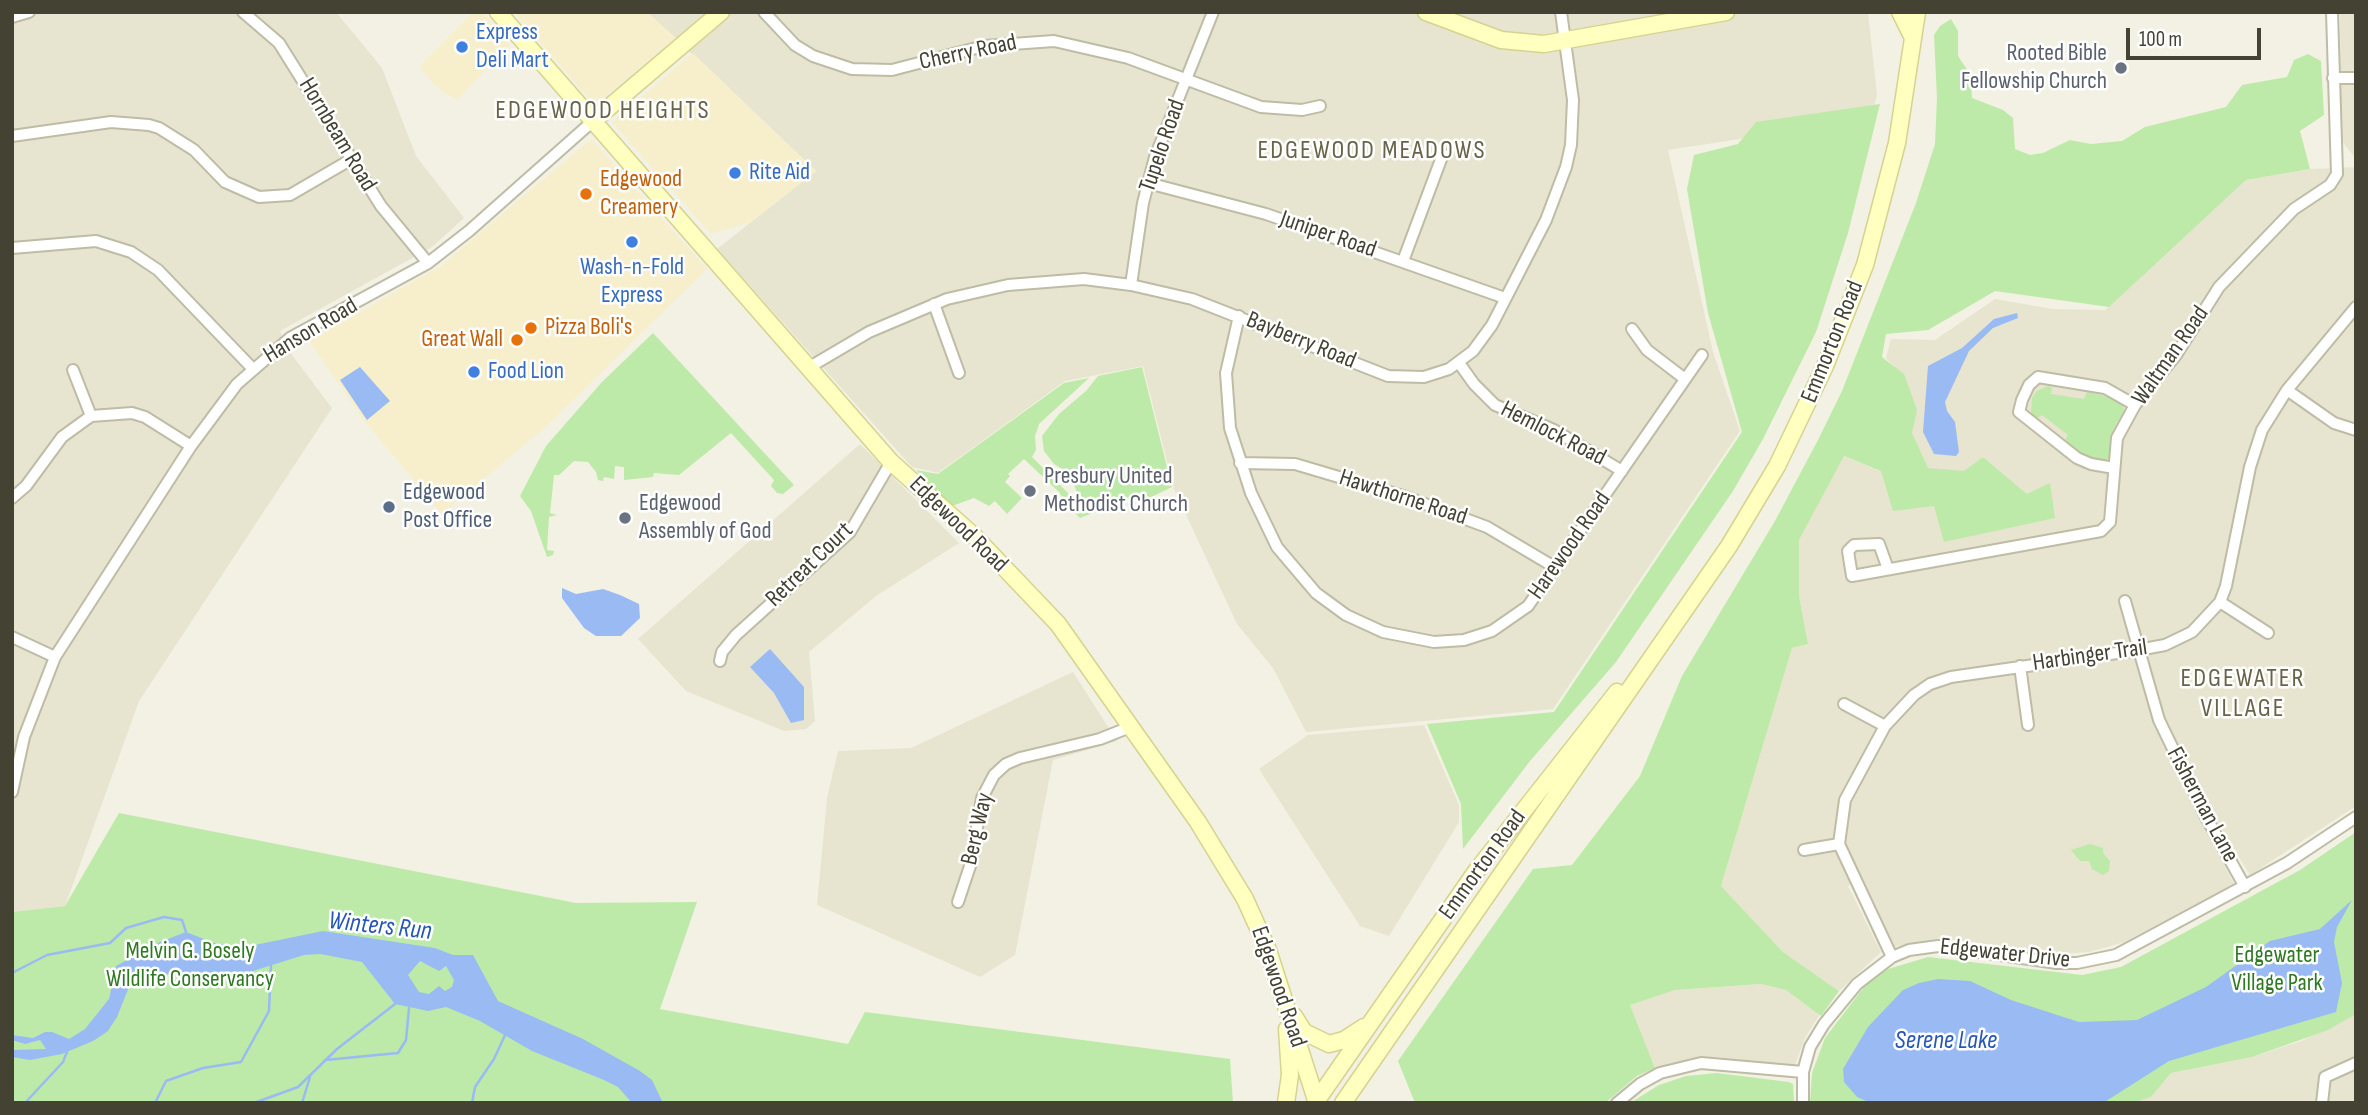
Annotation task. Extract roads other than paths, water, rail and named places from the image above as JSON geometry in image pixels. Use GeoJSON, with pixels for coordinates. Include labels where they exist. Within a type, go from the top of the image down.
{"type":"FeatureCollection","features":[{"type":"Feature","properties":{"kind":"main road","name":"Edgewood Road"},"geometry":{"type":"LineString","coordinates":[[498,12],[891,462],[975,537],[1058,624],[1198,822],[1245,899],[1285,1002],[1316,1102]]}},
{"type":"Feature","properties":{"kind":"main road","name":"Hanson Road"},"geometry":{"type":"LineString","coordinates":[[593,121],[721,12]]}},
{"type":"Feature","properties":{"kind":"main road"},"geometry":{"type":"LineString","coordinates":[[1426,12],[1500,40],[1528,44],[1566,41],[1723,13]]}},
{"type":"Feature","properties":{"kind":"main road"},"geometry":{"type":"LineString","coordinates":[[1900,12],[1913,49]]}},
{"type":"Feature","properties":{"kind":"main road","name":"Emmorton Road"},"geometry":{"type":"LineString","coordinates":[[1343,1103],[1666,639],[1759,497],[1825,366],[1877,224],[1898,143],[1917,12]]}},
{"type":"Feature","properties":{"kind":"main road"},"geometry":{"type":"LineString","coordinates":[[1913,49],[1928,12]]}},
{"type":"Feature","properties":{"kind":"main road","name":"Emmorton Road"},"geometry":{"type":"LineString","coordinates":[[1316,1102],[1477,870],[1537,791],[1637,669],[1666,639]]}},
{"type":"Feature","properties":{"kind":"main road"},"geometry":{"type":"LineString","coordinates":[[1285,1002],[1304,1031],[1329,1044],[1352,1036],[1377,1016]]}},
{"type":"Feature","properties":{"kind":"main road"},"geometry":{"type":"LineString","coordinates":[[1285,1002],[1290,1076],[1286,1103]]}},
{"type":"Feature","properties":{"kind":"main road"},"geometry":{"type":"LineString","coordinates":[[1353,1103],[1372,1061]]}},
{"type":"Feature","properties":{"kind":"street"},"geometry":{"type":"LineString","coordinates":[[12,17],[29,12]]}},
{"type":"Feature","properties":{"kind":"street","name":"Hornbeam Road"},"geometry":{"type":"LineString","coordinates":[[243,12],[279,43],[381,206],[428,262]]}},
{"type":"Feature","properties":{"kind":"street","name":"Cherry Road"},"geometry":{"type":"LineString","coordinates":[[764,12],[795,45],[813,57],[852,69],[892,70],[984,46],[1043,40],[1104,50],[1261,107],[1302,110],[1320,106]]}},
{"type":"Feature","properties":{"kind":"street","name":"Tupelo Road"},"geometry":{"type":"LineString","coordinates":[[1131,285],[1148,183],[1213,12]]}},
{"type":"Feature","properties":{"kind":"street","name":"Bayberry Road"},"geometry":{"type":"LineString","coordinates":[[808,368],[869,332],[934,304],[974,292],[1034,282],[1084,279],[1131,285],[1192,299],[1388,376],[1424,377],[1459,363],[1485,338],[1546,220],[1571,145],[1573,80],[1561,12]]}},
{"type":"Feature","properties":{"kind":"street","name":"Waltman Road"},"geometry":{"type":"LineString","coordinates":[[1888,569],[2101,531],[2112,517],[2117,438],[2136,405],[2176,355],[2219,287],[2294,209],[2334,180],[2338,166],[2332,12]]}},
{"type":"Feature","properties":{"kind":"street"},"geometry":{"type":"LineString","coordinates":[[2333,78],[2356,78]]}},
{"type":"Feature","properties":{"kind":"street","name":"Hanson Road"},"geometry":{"type":"LineString","coordinates":[[12,792],[24,737],[54,657],[222,401],[252,368],[304,329],[428,262],[469,231],[593,121]]}},
{"type":"Feature","properties":{"kind":"street"},"geometry":{"type":"LineString","coordinates":[[12,136],[111,122],[149,125],[179,139],[225,183],[238,191],[270,198],[290,195],[350,160]]}},
{"type":"Feature","properties":{"kind":"street"},"geometry":{"type":"LineString","coordinates":[[1403,261],[1443,154]]}},
{"type":"Feature","properties":{"kind":"street","name":"Juniper Road"},"geometry":{"type":"LineString","coordinates":[[1148,183],[1266,214],[1505,298]]}},
{"type":"Feature","properties":{"kind":"street"},"geometry":{"type":"LineString","coordinates":[[12,248],[96,241],[131,252],[158,270],[252,368]]}},
{"type":"Feature","properties":{"kind":"street"},"geometry":{"type":"LineString","coordinates":[[934,304],[959,373]]}},
{"type":"Feature","properties":{"kind":"street","name":"Harbinger Trail"},"geometry":{"type":"LineString","coordinates":[[1839,844],[1844,800],[1885,726],[1914,695],[1930,684],[1966,673],[2138,650],[2180,639],[2192,632],[2220,602],[2231,569],[2256,448],[2271,413],[2356,307]]}},
{"type":"Feature","properties":{"kind":"street","name":"Harewood Road"},"geometry":{"type":"LineString","coordinates":[[1239,316],[1228,362],[1226,386],[1230,428],[1240,463],[1264,524],[1288,563],[1330,604],[1382,632],[1434,642],[1477,636],[1507,623],[1528,606],[1702,355]]}},
{"type":"Feature","properties":{"kind":"street"},"geometry":{"type":"LineString","coordinates":[[1632,328],[1647,351],[1685,379]]}},
{"type":"Feature","properties":{"kind":"street","name":"Hemlock Road"},"geometry":{"type":"LineString","coordinates":[[1459,363],[1474,384],[1495,405],[1565,436],[1622,471]]}},
{"type":"Feature","properties":{"kind":"street"},"geometry":{"type":"LineString","coordinates":[[73,370],[91,416]]}},
{"type":"Feature","properties":{"kind":"street"},"geometry":{"type":"LineString","coordinates":[[2114,468],[2091,464],[2077,458],[2019,412],[2022,400],[2029,385],[2038,377],[2105,388],[2136,405]]}},
{"type":"Feature","properties":{"kind":"street"},"geometry":{"type":"LineString","coordinates":[[2287,390],[2334,423],[2356,430]]}},
{"type":"Feature","properties":{"kind":"street"},"geometry":{"type":"LineString","coordinates":[[12,498],[26,486],[62,437],[91,416],[118,412],[145,417],[191,446]]}},
{"type":"Feature","properties":{"kind":"street","name":"Retreat Court"},"geometry":{"type":"LineString","coordinates":[[720,661],[722,652],[736,635],[850,532],[891,462]]}},
{"type":"Feature","properties":{"kind":"street","name":"Hawthorne Road"},"geometry":{"type":"LineString","coordinates":[[1240,463],[1296,464],[1406,497],[1487,527],[1556,568]]}},
{"type":"Feature","properties":{"kind":"street","name":"Fisherman Lane"},"geometry":{"type":"LineString","coordinates":[[2125,601],[2138,650],[2174,754],[2245,887]]}},
{"type":"Feature","properties":{"kind":"street"},"geometry":{"type":"LineString","coordinates":[[2220,602],[2268,633]]}},
{"type":"Feature","properties":{"kind":"street"},"geometry":{"type":"LineString","coordinates":[[12,637],[54,657]]}},
{"type":"Feature","properties":{"kind":"street"},"geometry":{"type":"LineString","coordinates":[[2020,666],[2028,725]]}},
{"type":"Feature","properties":{"kind":"street"},"geometry":{"type":"LineString","coordinates":[[1844,704],[1885,726]]}},
{"type":"Feature","properties":{"kind":"street","name":"Berg Way"},"geometry":{"type":"LineString","coordinates":[[958,902],[971,863],[982,798],[994,775],[1006,764],[1020,758],[1100,739],[1129,727]]}},
{"type":"Feature","properties":{"kind":"street","name":"Edgewater Drive"},"geometry":{"type":"LineString","coordinates":[[1803,1072],[1810,1047],[1839,1003],[1875,967],[1892,957],[1909,950],[1938,946],[2057,962],[2102,959],[2156,936],[2245,887],[2287,863],[2356,817]]}},
{"type":"Feature","properties":{"kind":"street"},"geometry":{"type":"LineString","coordinates":[[1804,850],[1839,844],[1892,957]]}},
{"type":"Feature","properties":{"kind":"street"},"geometry":{"type":"LineString","coordinates":[[1617,1103],[1640,1084],[1660,1073],[1701,1063],[1803,1072],[1803,1103]]}},
{"type":"Feature","properties":{"kind":"street"},"geometry":{"type":"LineString","coordinates":[[2322,1103],[2325,1076],[2356,1063]]}},
{"type":"Feature","properties":{"kind":"water"},"geometry":{"type":"Polygon","coordinates":[[[2017,313],[2018,318],[1993,328],[1969,351],[1945,402],[1947,411],[1955,422],[1959,452],[1956,456],[1934,454],[1923,432],[1928,366],[1962,348],[1994,319],[2017,313]]]}},
{"type":"Feature","properties":{"kind":"water"},"geometry":{"type":"Polygon","coordinates":[[[360,367],[390,401],[367,420],[340,380],[360,367]]]}},
{"type":"Feature","properties":{"kind":"water"},"geometry":{"type":"Polygon","coordinates":[[[562,588],[576,594],[603,589],[620,595],[639,604],[640,618],[621,636],[596,636],[584,628],[562,598],[562,588]]]}},
{"type":"Feature","properties":{"kind":"water"},"geometry":{"type":"Polygon","coordinates":[[[770,649],[804,687],[804,720],[791,723],[774,693],[750,667],[770,649]]]}},
{"type":"Feature","properties":{"kind":"water","name":"Serene Lake"},"geometry":{"type":"Polygon","coordinates":[[[2352,900],[2337,927],[2334,942],[2342,983],[2336,1012],[2169,1061],[2103,1103],[1871,1103],[1857,1097],[1844,1082],[1843,1069],[1868,1027],[1903,990],[1919,983],[1938,979],[1970,981],[2011,1000],[2079,1022],[2137,1020],[2206,987],[2270,941],[2320,929],[2352,900]]]}},
{"type":"Feature","properties":{"kind":"water"},"geometry":{"type":"Polygon","coordinates":[[[323,931],[435,948],[453,955],[473,955],[498,1001],[583,1039],[640,1071],[652,1080],[663,1103],[632,1103],[618,1087],[532,1051],[480,1021],[446,1007],[428,1011],[395,1004],[362,962],[320,954],[304,955],[253,971],[146,975],[131,982],[117,1017],[108,1031],[93,1041],[62,1054],[30,1060],[12,1057],[12,1050],[46,1049],[40,1040],[25,1044],[12,1040],[12,1035],[33,1038],[45,1032],[52,1032],[69,1039],[85,1029],[109,999],[116,966],[160,942],[186,932],[217,944],[250,946],[323,931]],[[420,961],[408,975],[419,992],[429,994],[439,986],[445,991],[452,987],[454,980],[446,966],[439,971],[420,961]]]}},
{"type":"Feature","properties":{"kind":"waterway"},"geometry":{"type":"LineString","coordinates":[[12,973],[47,955],[110,943],[126,928],[164,917],[182,920],[186,932]]}},
{"type":"Feature","properties":{"kind":"waterway"},"geometry":{"type":"LineString","coordinates":[[155,1103],[166,1081],[203,1068],[241,1062],[269,1011],[271,965]]}},
{"type":"Feature","properties":{"kind":"waterway"},"geometry":{"type":"LineString","coordinates":[[254,1103],[298,1087],[337,1049],[395,1004]]}},
{"type":"Feature","properties":{"kind":"waterway"},"geometry":{"type":"LineString","coordinates":[[325,1060],[398,1053],[406,1040],[409,1008]]}},
{"type":"Feature","properties":{"kind":"waterway"},"geometry":{"type":"LineString","coordinates":[[472,1103],[475,1087],[494,1059],[506,1033]]}},
{"type":"Feature","properties":{"kind":"waterway"},"geometry":{"type":"LineString","coordinates":[[25,1103],[63,1062],[67,1052]]}},
{"type":"Feature","properties":{"kind":"waterway"},"geometry":{"type":"LineString","coordinates":[[302,1103],[310,1077]]}},
{"type":"Feature","properties":{"kind":"place","name":"Express Deli Mart"},"geometry":{"type":"Point","coordinates":[462,47]}},
{"type":"Feature","properties":{"kind":"place","name":"Rooted Bible Fellowship Church"},"geometry":{"type":"Point","coordinates":[2121,68]}},
{"type":"Feature","properties":{"kind":"place","name":"Rite Aid"},"geometry":{"type":"Point","coordinates":[735,173]}},
{"type":"Feature","properties":{"kind":"place","name":"Edgewood Creamery"},"geometry":{"type":"Point","coordinates":[586,194]}},
{"type":"Feature","properties":{"kind":"place","name":"Wash-n-Fold Express"},"geometry":{"type":"Point","coordinates":[632,242]}},
{"type":"Feature","properties":{"kind":"place","name":"Pizza Boli's"},"geometry":{"type":"Point","coordinates":[531,328]}},
{"type":"Feature","properties":{"kind":"place","name":"Great Wall"},"geometry":{"type":"Point","coordinates":[517,340]}},
{"type":"Feature","properties":{"kind":"place","name":"Food Lion"},"geometry":{"type":"Point","coordinates":[474,372]}},
{"type":"Feature","properties":{"kind":"place","name":"Presbury United Methodist Church"},"geometry":{"type":"Point","coordinates":[1030,491]}},
{"type":"Feature","properties":{"kind":"place","name":"Edgewood Post Office"},"geometry":{"type":"Point","coordinates":[389,507]}},
{"type":"Feature","properties":{"kind":"place","name":"Edgewood Assembly of God"},"geometry":{"type":"Point","coordinates":[625,518]}},
{"type":"Feature","properties":{"kind":"district","name":"EDGEWOOD HEIGHTS"},"geometry":{"type":"Point","coordinates":[603,111]}},
{"type":"Feature","properties":{"kind":"district","name":"EDGEWOOD MEADOWS"},"geometry":{"type":"Point","coordinates":[1372,151]}},
{"type":"Feature","properties":{"kind":"district","name":"EDGEWATER VILLAGE"},"geometry":{"type":"Point","coordinates":[2243,694]}},
{"type":"Feature","properties":{"kind":"water label","name":"Winters Run"},"geometry":{"type":"Point","coordinates":[380,927]}},
{"type":"Feature","properties":{"kind":"park label","name":"Melvin G. Bosely Wildlife Conservancy"},"geometry":{"type":"Point","coordinates":[190,966]}},
{"type":"Feature","properties":{"kind":"park label","name":"Edgewater Village Park"},"geometry":{"type":"Point","coordinates":[2277,970]}}]}
